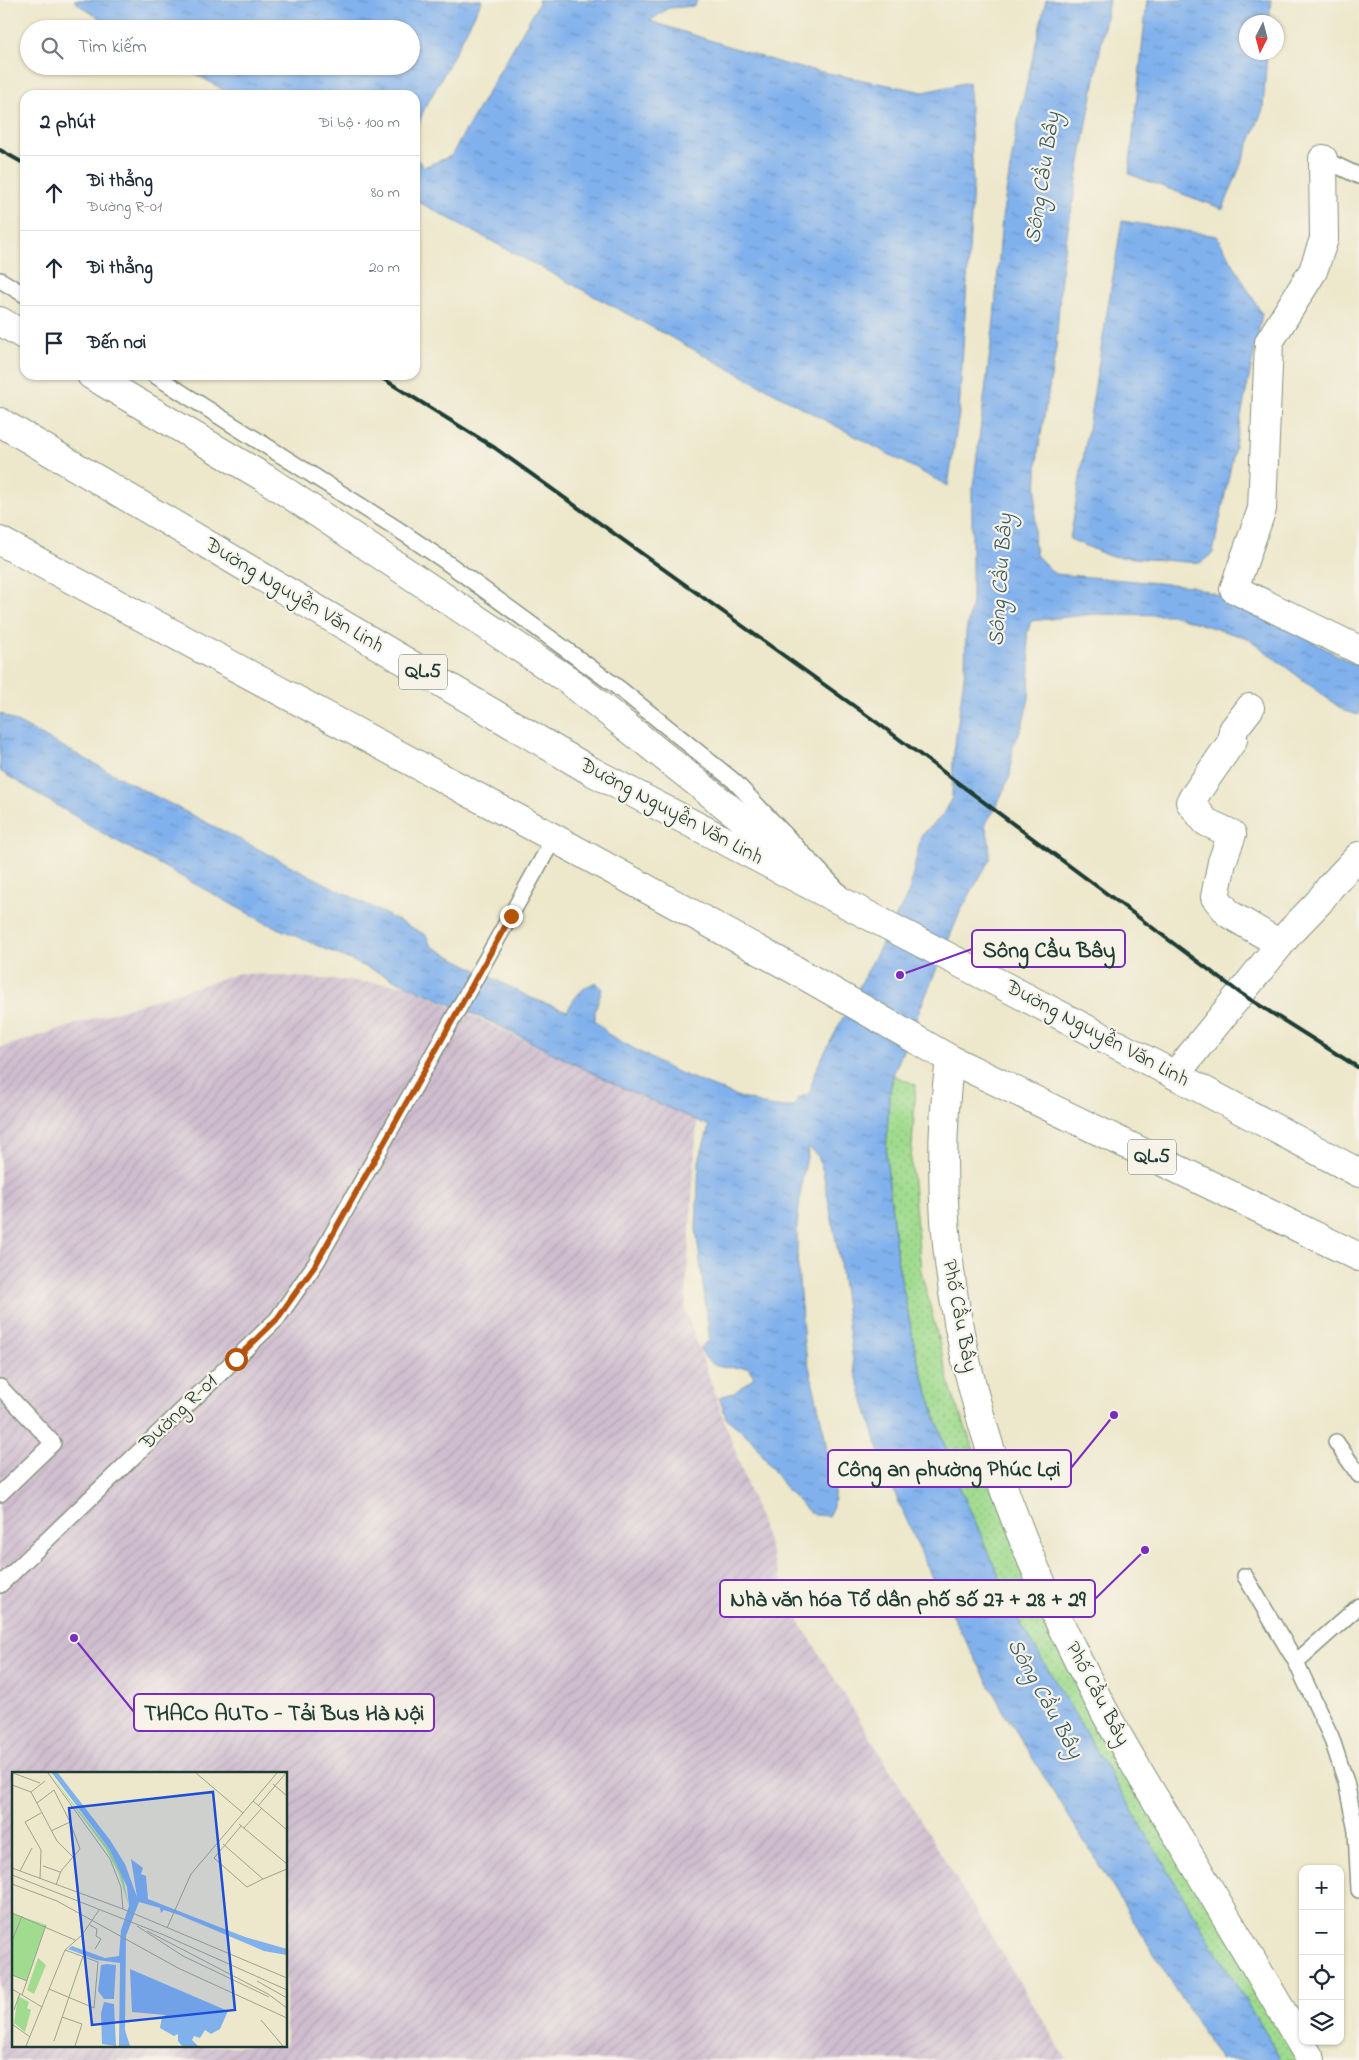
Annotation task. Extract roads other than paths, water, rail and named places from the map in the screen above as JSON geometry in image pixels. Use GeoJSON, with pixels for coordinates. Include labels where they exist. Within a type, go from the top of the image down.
{"type":"FeatureCollection","features":[{"type":"Feature","properties":{"kind":"main road"},"geometry":{"type":"LineString","coordinates":[[1323,159],[1324,239],[1313,271],[1269,342],[1262,509],[1234,589],[1359,650]]}},
{"type":"Feature","properties":{"kind":"main road"},"geometry":{"type":"LineString","coordinates":[[0,321],[20,333]]}},
{"type":"Feature","properties":{"kind":"main road"},"geometry":{"type":"LineString","coordinates":[[99,380],[265,478],[568,680],[854,908]]}},
{"type":"Feature","properties":{"kind":"main road","name":"Đường Nguyễn Văn Linh"},"geometry":{"type":"LineString","coordinates":[[0,422],[591,771],[1359,1173]]}},
{"type":"Feature","properties":{"kind":"main road","name":"QL.5"},"geometry":{"type":"LineString","coordinates":[[0,541],[554,838],[814,981],[947,1057],[1359,1257]]}},
{"type":"Feature","properties":{"kind":"main road"},"geometry":{"type":"LineString","coordinates":[[1250,708],[1233,730],[1233,740],[1190,802],[1206,822],[1232,834],[1222,862],[1215,897],[1229,914],[1280,944]]}},
{"type":"Feature","properties":{"kind":"main road"},"geometry":{"type":"LineString","coordinates":[[1175,1075],[1280,944],[1359,856]]}},
{"type":"Feature","properties":{"kind":"main road","name":"Phố Cầu Bây"},"geometry":{"type":"LineString","coordinates":[[947,1057],[942,1179],[948,1266],[956,1314],[975,1397],[1003,1487],[1022,1539],[1051,1604],[1104,1710],[1311,2060]]}},
{"type":"Feature","properties":{"kind":"lane"},"geometry":{"type":"LineString","coordinates":[[1323,159],[1359,176]]}},
{"type":"Feature","properties":{"kind":"lane"},"geometry":{"type":"LineString","coordinates":[[0,280],[20,292]]}},
{"type":"Feature","properties":{"kind":"lane"},"geometry":{"type":"LineString","coordinates":[[162,380],[442,559],[620,689],[734,781],[854,908]]}},
{"type":"Feature","properties":{"kind":"lane","name":"Đường R-01"},"geometry":{"type":"LineString","coordinates":[[0,1585],[277,1319],[316,1264],[554,838]]}},
{"type":"Feature","properties":{"kind":"lane"},"geometry":{"type":"LineString","coordinates":[[0,1387],[53,1443],[0,1494]]}},
{"type":"Feature","properties":{"kind":"lane"},"geometry":{"type":"LineString","coordinates":[[1336,1442],[1359,1475]]}},
{"type":"Feature","properties":{"kind":"lane"},"geometry":{"type":"LineString","coordinates":[[1245,1576],[1296,1662],[1331,1737],[1346,1782],[1356,1831],[1359,1890]]}},
{"type":"Feature","properties":{"kind":"lane"},"geometry":{"type":"LineString","coordinates":[[1296,1662],[1359,1606]]}},
{"type":"Feature","properties":{"kind":"water"},"geometry":{"type":"Polygon","coordinates":[[[74,0],[482,0],[420,121],[420,90],[223,90],[198,75],[420,75],[420,20],[103,20],[74,0]]]}},
{"type":"Feature","properties":{"kind":"water"},"geometry":{"type":"Polygon","coordinates":[[[538,0],[697,0],[695,6],[668,8],[650,21],[787,65],[924,92],[969,82],[973,185],[959,413],[948,486],[420,203],[420,163],[424,167],[451,156],[539,3],[538,0]]]}},
{"type":"Feature","properties":{"kind":"water"},"geometry":{"type":"Polygon","coordinates":[[[1046,0],[1109,0],[1062,263],[1056,348],[1038,452],[1034,540],[1036,555],[1055,574],[1192,586],[1243,604],[1359,667],[1359,715],[1344,711],[1249,639],[1172,615],[1094,614],[1031,621],[1027,634],[1030,665],[1029,699],[1022,727],[1013,746],[1010,776],[994,811],[985,824],[989,841],[990,859],[960,912],[893,1075],[889,1097],[886,1156],[897,1258],[917,1358],[953,1472],[1018,1619],[1281,2060],[1220,2060],[1004,1712],[933,1580],[886,1473],[854,1368],[839,1257],[823,1172],[818,1156],[809,1148],[802,1180],[797,1226],[797,1255],[804,1344],[825,1437],[828,1463],[835,1485],[833,1506],[828,1516],[815,1515],[808,1511],[787,1490],[752,1440],[726,1418],[719,1397],[734,1393],[754,1377],[748,1367],[719,1366],[708,1361],[700,1348],[709,1340],[709,1333],[696,1229],[699,1161],[709,1126],[614,1084],[493,1023],[264,922],[106,835],[0,771],[0,713],[145,791],[426,935],[431,946],[531,998],[567,1011],[573,1001],[586,987],[596,982],[602,989],[595,1010],[595,1020],[608,1034],[670,1069],[736,1096],[773,1107],[794,1107],[799,1098],[810,1093],[815,1071],[909,892],[921,836],[941,817],[952,798],[953,759],[965,669],[966,632],[972,603],[972,495],[994,320],[1002,218],[1017,126],[1046,0]]]}},
{"type":"Feature","properties":{"kind":"water"},"geometry":{"type":"Polygon","coordinates":[[[1147,0],[1271,0],[1270,15],[1239,15],[1239,60],[1266,60],[1263,109],[1223,209],[1129,174],[1147,0]]]}},
{"type":"Feature","properties":{"kind":"water"},"geometry":{"type":"Polygon","coordinates":[[[1122,221],[1217,236],[1262,314],[1213,553],[1200,563],[1109,556],[1070,539],[1122,221]]]}},
{"type":"Feature","properties":{"kind":"railway"},"geometry":{"type":"LineString","coordinates":[[0,150],[20,161]]}},
{"type":"Feature","properties":{"kind":"railway"},"geometry":{"type":"LineString","coordinates":[[385,380],[495,448],[879,724],[1240,993],[1359,1068]]}},
{"type":"Feature","properties":{"kind":"place","name":"Sông Cầu Bây"},"geometry":{"type":"Point","coordinates":[900,975]}},
{"type":"Feature","properties":{"kind":"place","name":"Công an phường Phúc Lợi"},"geometry":{"type":"Point","coordinates":[1114,1415]}},
{"type":"Feature","properties":{"kind":"place","name":"Nhà văn hóa Tổ dân phố số 27 + 28 + 29"},"geometry":{"type":"Point","coordinates":[1145,1550]}},
{"type":"Feature","properties":{"kind":"place","name":"THACO AUTO - Tải Bus Hà Nội"},"geometry":{"type":"Point","coordinates":[74,1638]}}]}
